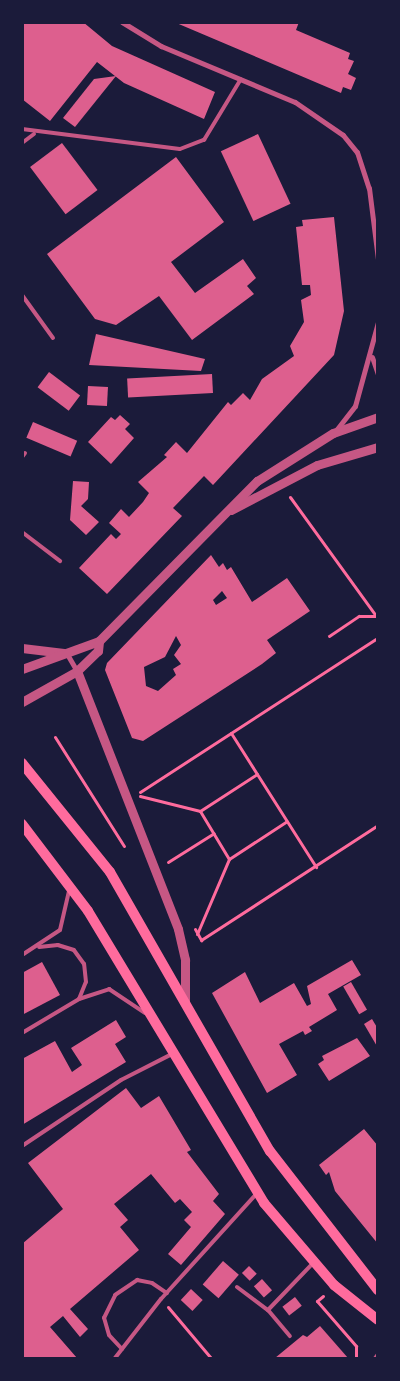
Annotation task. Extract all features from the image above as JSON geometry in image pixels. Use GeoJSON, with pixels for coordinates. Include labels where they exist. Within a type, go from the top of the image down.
{"type":"FeatureCollection","features":[{"type":"Feature","properties":{"kind":"main road"},"geometry":{"type":"LineString","coordinates":[[22,763],[110,872],[270,1151],[378,1290]]}},
{"type":"Feature","properties":{"kind":"main road"},"geometry":{"type":"LineString","coordinates":[[22,824],[69,884],[257,1193],[313,1263],[377,1320]]}},
{"type":"Feature","properties":{"kind":"street"},"geometry":{"type":"LineString","coordinates":[[122,22],[161,46],[241,79],[326,120],[357,152],[369,188],[378,259]]}},
{"type":"Feature","properties":{"kind":"street"},"geometry":{"type":"LineString","coordinates":[[333,433],[355,406],[372,356],[378,322]]}},
{"type":"Feature","properties":{"kind":"street"},"geometry":{"type":"LineString","coordinates":[[372,356],[378,374]]}},
{"type":"Feature","properties":{"kind":"street"},"geometry":{"type":"LineString","coordinates":[[22,669],[99,641],[216,519],[281,463],[333,433],[378,417]]}},
{"type":"Feature","properties":{"kind":"street"},"geometry":{"type":"LineString","coordinates":[[216,519],[317,466],[378,447]]}},
{"type":"Feature","properties":{"kind":"street"},"geometry":{"type":"LineString","coordinates":[[22,702],[77,671],[98,651],[99,641]]}},
{"type":"Feature","properties":{"kind":"street"},"geometry":{"type":"LineString","coordinates":[[22,648],[66,654],[77,671],[178,930],[185,960],[185,1001]]}},
{"type":"Feature","properties":{"kind":"street"},"geometry":{"type":"LineString","coordinates":[[375,1358],[378,1354]]}},
{"type":"Feature","properties":{"kind":"lane"},"geometry":{"type":"LineString","coordinates":[[22,129],[34,134],[180,149],[204,140],[241,79]]}},
{"type":"Feature","properties":{"kind":"lane"},"geometry":{"type":"LineString","coordinates":[[22,143],[34,134]]}},
{"type":"Feature","properties":{"kind":"lane"},"geometry":{"type":"LineString","coordinates":[[22,295],[53,338]]}},
{"type":"Feature","properties":{"kind":"lane"},"geometry":{"type":"LineString","coordinates":[[22,457],[26,453]]}},
{"type":"Feature","properties":{"kind":"lane"},"geometry":{"type":"LineString","coordinates":[[22,532],[60,561]]}},
{"type":"Feature","properties":{"kind":"lane"},"geometry":{"type":"LineString","coordinates":[[22,955],[39,947],[60,930],[69,905],[69,884]]}},
{"type":"Feature","properties":{"kind":"lane"},"geometry":{"type":"LineString","coordinates":[[39,947],[65,946],[80,956],[86,982],[79,999]]}},
{"type":"Feature","properties":{"kind":"lane"},"geometry":{"type":"LineString","coordinates":[[22,1033],[79,999],[109,989],[150,1017]]}},
{"type":"Feature","properties":{"kind":"lane"},"geometry":{"type":"LineString","coordinates":[[22,1146],[121,1080],[172,1054]]}},
{"type":"Feature","properties":{"kind":"lane"},"geometry":{"type":"LineString","coordinates":[[22,1190],[22,1211]]}},
{"type":"Feature","properties":{"kind":"lane"},"geometry":{"type":"LineString","coordinates":[[115,1358],[161,1299],[257,1193]]}},
{"type":"Feature","properties":{"kind":"lane"},"geometry":{"type":"LineString","coordinates":[[268,1310],[313,1263]]}},
{"type":"Feature","properties":{"kind":"lane"},"geometry":{"type":"LineString","coordinates":[[122,1349],[109,1335],[104,1318],[115,1295],[137,1280],[152,1283],[167,1293]]}},
{"type":"Feature","properties":{"kind":"lane"},"geometry":{"type":"LineString","coordinates":[[237,1286],[268,1310],[290,1336]]}},
{"type":"Feature","properties":{"kind":"path"},"geometry":{"type":"LineString","coordinates":[[290,497],[377,616]]}},
{"type":"Feature","properties":{"kind":"path"},"geometry":{"type":"LineString","coordinates":[[378,610],[376,639],[378,648]]}},
{"type":"Feature","properties":{"kind":"path"},"geometry":{"type":"LineString","coordinates":[[328,636],[359,616],[377,616]]}},
{"type":"Feature","properties":{"kind":"path"},"geometry":{"type":"LineString","coordinates":[[229,859],[200,811],[139,794],[376,639]]}},
{"type":"Feature","properties":{"kind":"path"},"geometry":{"type":"LineString","coordinates":[[230,733],[316,867]]}},
{"type":"Feature","properties":{"kind":"path"},"geometry":{"type":"LineString","coordinates":[[55,737],[124,846]]}},
{"type":"Feature","properties":{"kind":"path"},"geometry":{"type":"LineString","coordinates":[[200,811],[258,774]]}},
{"type":"Feature","properties":{"kind":"path"},"geometry":{"type":"LineString","coordinates":[[197,935],[229,859],[287,821]]}},
{"type":"Feature","properties":{"kind":"path"},"geometry":{"type":"LineString","coordinates":[[201,940],[378,825]]}},
{"type":"Feature","properties":{"kind":"path"},"geometry":{"type":"LineString","coordinates":[[167,863],[214,833]]}},
{"type":"Feature","properties":{"kind":"path"},"geometry":{"type":"LineString","coordinates":[[161,1299],[211,1358]]}},
{"type":"Feature","properties":{"kind":"path"},"geometry":{"type":"LineString","coordinates":[[317,1301],[356,1346],[356,1358]]}},
{"type":"Feature","properties":{"kind":"building"},"geometry":{"type":"Polygon","coordinates":[[[22,22],[83,22],[112,46],[215,92],[204,119],[124,83],[97,62],[50,121],[22,99],[22,22]]]}},
{"type":"Feature","properties":{"kind":"building"},"geometry":{"type":"Polygon","coordinates":[[[174,22],[299,22],[296,30],[350,53],[348,59],[354,61],[348,74],[356,78],[351,90],[343,87],[341,93],[174,22]]]}},
{"type":"Feature","properties":{"kind":"building"},"geometry":{"type":"Polygon","coordinates":[[[116,76],[75,127],[63,118],[94,79],[116,76]]]}},
{"type":"Feature","properties":{"kind":"building"},"geometry":{"type":"Polygon","coordinates":[[[258,134],[291,204],[253,221],[221,151],[258,134]]]}},
{"type":"Feature","properties":{"kind":"building"},"geometry":{"type":"Polygon","coordinates":[[[62,143],[98,190],[66,214],[30,167],[62,143]]]}},
{"type":"Feature","properties":{"kind":"building"},"geometry":{"type":"Polygon","coordinates":[[[176,157],[224,222],[171,262],[195,293],[243,259],[256,278],[247,286],[254,294],[192,340],[159,296],[116,325],[95,319],[47,254],[176,157]]]}},
{"type":"Feature","properties":{"kind":"building"},"geometry":{"type":"Polygon","coordinates":[[[334,217],[344,311],[334,355],[213,485],[204,476],[173,508],[182,516],[107,594],[79,568],[111,534],[116,539],[121,534],[109,523],[121,509],[129,517],[143,502],[149,493],[138,482],[167,457],[164,455],[176,442],[187,453],[228,402],[231,405],[243,393],[250,400],[262,379],[294,356],[290,346],[304,322],[301,300],[311,295],[310,285],[302,285],[296,227],[303,226],[302,220],[334,217]]]}},
{"type":"Feature","properties":{"kind":"building"},"geometry":{"type":"Polygon","coordinates":[[[96,334],[205,359],[201,371],[89,365],[96,334]]]}},
{"type":"Feature","properties":{"kind":"building"},"geometry":{"type":"Polygon","coordinates":[[[49,372],[80,395],[69,411],[38,387],[49,372]]]}},
{"type":"Feature","properties":{"kind":"building"},"geometry":{"type":"Polygon","coordinates":[[[212,374],[213,393],[128,397],[127,378],[212,374]]]}},
{"type":"Feature","properties":{"kind":"building"},"geometry":{"type":"Polygon","coordinates":[[[88,386],[108,387],[107,406],[87,405],[88,386]]]}},
{"type":"Feature","properties":{"kind":"building"},"geometry":{"type":"Polygon","coordinates":[[[120,415],[130,424],[125,429],[134,438],[111,464],[88,442],[111,417],[115,420],[120,415]]]}},
{"type":"Feature","properties":{"kind":"building"},"geometry":{"type":"Polygon","coordinates":[[[33,422],[77,441],[71,456],[26,438],[33,422]]]}},
{"type":"Feature","properties":{"kind":"building"},"geometry":{"type":"Polygon","coordinates":[[[73,481],[89,482],[88,499],[81,506],[99,522],[86,535],[70,520],[73,481]]]}},
{"type":"Feature","properties":{"kind":"building"},"geometry":{"type":"Polygon","coordinates":[[[211,555],[219,567],[223,563],[227,570],[231,567],[252,602],[287,578],[310,611],[267,640],[276,653],[262,664],[143,741],[132,738],[105,670],[107,663],[211,555]],[[222,591],[213,600],[216,605],[227,598],[222,591]],[[176,636],[165,657],[144,667],[146,686],[158,691],[176,675],[173,669],[181,664],[174,655],[181,645],[176,636]]]}},
{"type":"Feature","properties":{"kind":"building"},"geometry":{"type":"Polygon","coordinates":[[[352,960],[361,975],[328,994],[337,1010],[309,1027],[312,1031],[305,1035],[303,1031],[279,1044],[297,1075],[267,1093],[212,993],[245,972],[260,1003],[294,983],[307,1006],[311,1004],[307,986],[352,960]]]}},
{"type":"Feature","properties":{"kind":"building"},"geometry":{"type":"Polygon","coordinates":[[[42,962],[60,995],[22,1015],[22,973],[42,962]]]}},
{"type":"Feature","properties":{"kind":"building"},"geometry":{"type":"Polygon","coordinates":[[[351,982],[367,1010],[359,1014],[343,986],[351,982]]]}},
{"type":"Feature","properties":{"kind":"building"},"geometry":{"type":"Polygon","coordinates":[[[372,1019],[378,1029],[378,1048],[364,1024],[372,1019]]]}},
{"type":"Feature","properties":{"kind":"building"},"geometry":{"type":"Polygon","coordinates":[[[116,1020],[126,1037],[115,1044],[126,1062],[22,1125],[22,1059],[55,1041],[72,1072],[82,1065],[71,1048],[116,1020]]]}},
{"type":"Feature","properties":{"kind":"building"},"geometry":{"type":"Polygon","coordinates":[[[357,1038],[370,1056],[329,1081],[318,1064],[324,1060],[322,1056],[357,1038]]]}},
{"type":"Feature","properties":{"kind":"building"},"geometry":{"type":"Polygon","coordinates":[[[126,1088],[141,1108],[159,1096],[191,1150],[187,1152],[219,1194],[213,1201],[225,1214],[181,1265],[168,1254],[191,1227],[184,1220],[192,1212],[180,1199],[175,1203],[151,1174],[114,1204],[128,1220],[120,1227],[139,1250],[70,1309],[88,1329],[80,1337],[63,1316],[50,1327],[77,1358],[22,1358],[22,1244],[63,1209],[28,1163],[126,1088]]]}},
{"type":"Feature","properties":{"kind":"building"},"geometry":{"type":"Polygon","coordinates":[[[364,1129],[378,1146],[378,1244],[335,1191],[329,1172],[326,1175],[319,1165],[364,1129]]]}},
{"type":"Feature","properties":{"kind":"building"},"geometry":{"type":"Polygon","coordinates":[[[223,1261],[239,1275],[219,1298],[203,1284],[223,1261]]]}},
{"type":"Feature","properties":{"kind":"building"},"geometry":{"type":"Polygon","coordinates":[[[249,1266],[257,1274],[250,1281],[242,1273],[249,1266]]]}},
{"type":"Feature","properties":{"kind":"building"},"geometry":{"type":"Polygon","coordinates":[[[262,1279],[272,1290],[264,1298],[254,1286],[262,1279]]]}},
{"type":"Feature","properties":{"kind":"building"},"geometry":{"type":"Polygon","coordinates":[[[191,1289],[203,1300],[192,1311],[181,1300],[191,1289]]]}},
{"type":"Feature","properties":{"kind":"building"},"geometry":{"type":"Polygon","coordinates":[[[295,1297],[302,1306],[289,1316],[282,1307],[295,1297]]]}},
{"type":"Feature","properties":{"kind":"building"},"geometry":{"type":"Polygon","coordinates":[[[320,1326],[348,1358],[275,1358],[303,1335],[307,1337],[320,1326]]]}}]}
